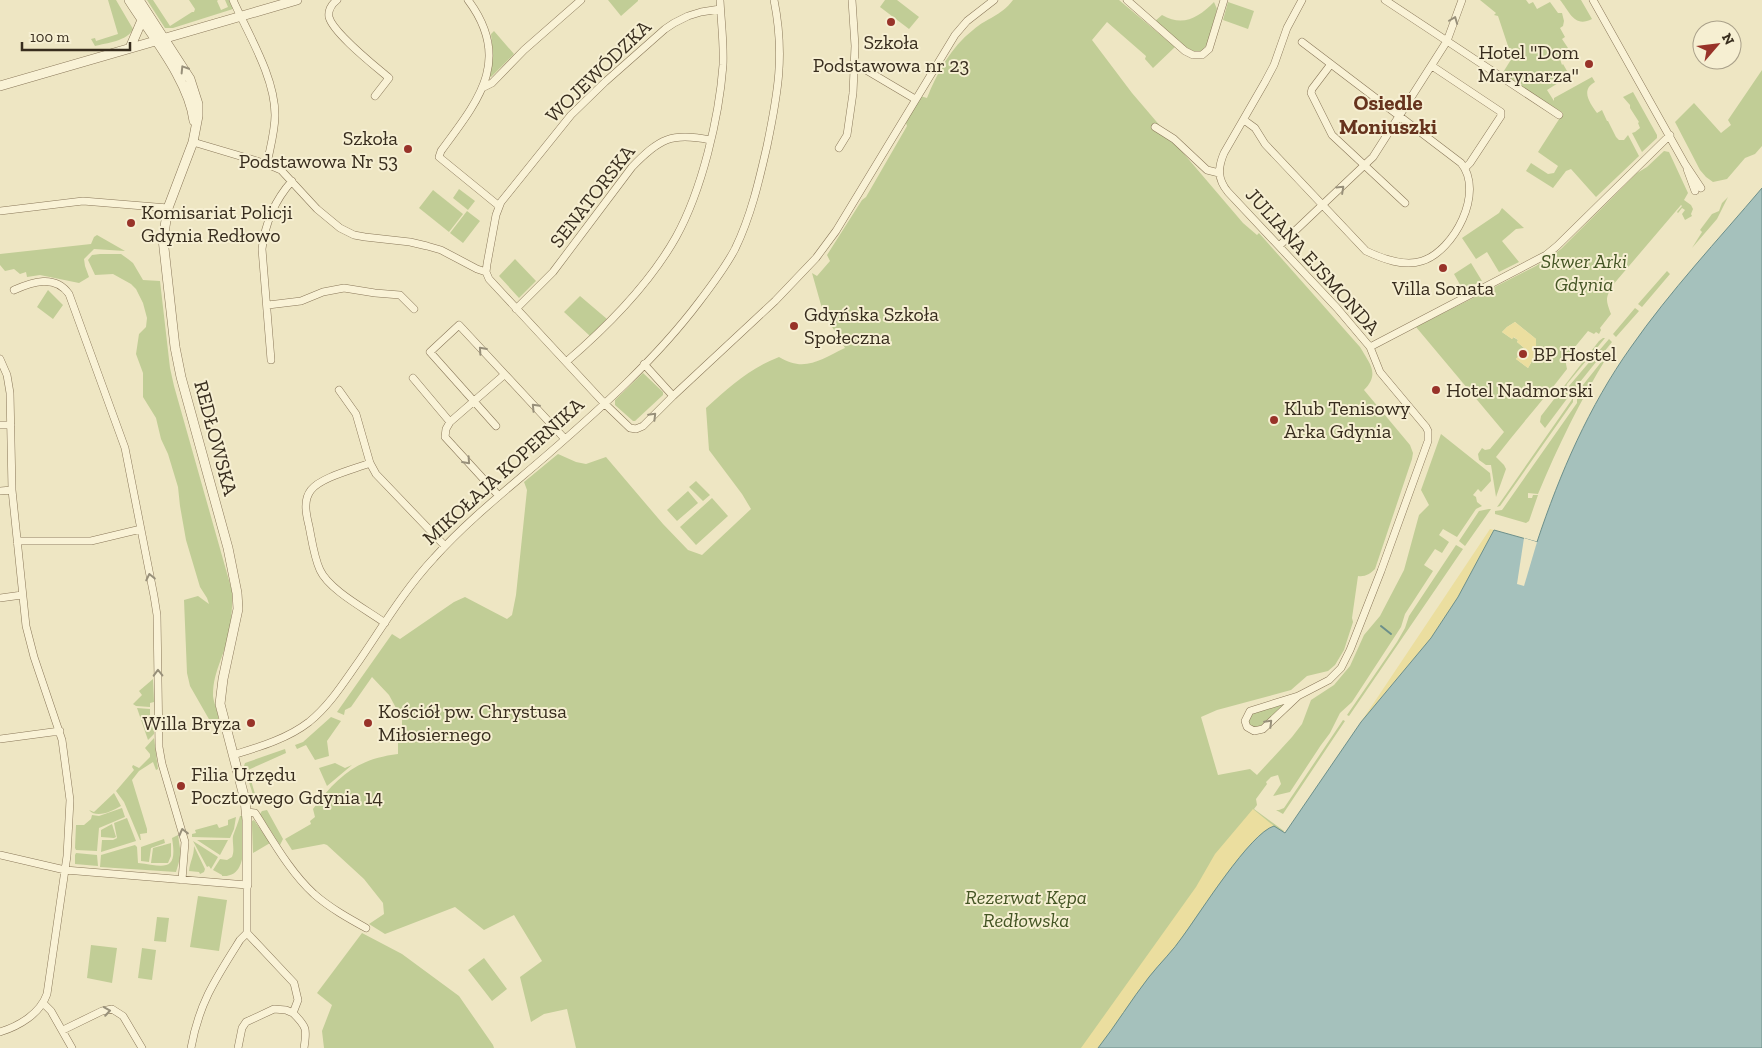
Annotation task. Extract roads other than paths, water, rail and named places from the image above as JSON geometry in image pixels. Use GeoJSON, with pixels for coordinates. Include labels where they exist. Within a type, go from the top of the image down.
{"type":"FeatureCollection","features":[{"type":"Feature","properties":{"kind":"street","name":"REDŁOWSKA"},"geometry":{"type":"LineString","coordinates":[[129,0],[142,20],[160,40]]}},
{"type":"Feature","properties":{"kind":"street","name":"REDŁOWSKA"},"geometry":{"type":"LineString","coordinates":[[139,0],[186,91],[191,105],[195,132],[168,208],[163,239],[176,347],[187,401],[228,548],[237,593],[238,609],[220,693],[221,712],[233,755]]}},
{"type":"Feature","properties":{"kind":"street"},"geometry":{"type":"LineString","coordinates":[[232,0],[268,78],[274,107],[274,130],[267,164]]}},
{"type":"Feature","properties":{"kind":"street"},"geometry":{"type":"LineString","coordinates":[[0,86],[297,0]]}},
{"type":"Feature","properties":{"kind":"street"},"geometry":{"type":"LineString","coordinates":[[337,0],[332,4],[330,10],[331,22],[351,44],[389,78],[375,96]]}},
{"type":"Feature","properties":{"kind":"street"},"geometry":{"type":"LineString","coordinates":[[468,0],[476,10],[487,36],[488,62],[484,87],[474,106],[441,151],[439,157],[499,206],[486,272],[490,279],[604,403],[630,428],[636,429],[643,426],[775,301],[816,258],[858,196],[958,30],[994,0]]}},
{"type":"Feature","properties":{"kind":"street"},"geometry":{"type":"LineString","coordinates":[[484,87],[492,83],[524,50],[582,0]]}},
{"type":"Feature","properties":{"kind":"street"},"geometry":{"type":"LineString","coordinates":[[566,362],[598,335],[635,294],[665,254],[693,200],[710,140],[721,84],[723,44],[720,0]]}},
{"type":"Feature","properties":{"kind":"street","name":"MIKOŁAJA KOPERNIKA"},"geometry":{"type":"LineString","coordinates":[[233,755],[289,734],[313,718],[336,693],[414,581],[445,546],[565,439],[644,364],[683,323],[718,275],[734,250],[754,201],[778,96],[780,43],[779,24],[774,0]]}},
{"type":"Feature","properties":{"kind":"street"},"geometry":{"type":"LineString","coordinates":[[839,148],[848,131],[855,66],[852,0]]}},
{"type":"Feature","properties":{"kind":"street"},"geometry":{"type":"LineString","coordinates":[[1127,0],[1185,51],[1192,55],[1202,56],[1209,49],[1224,0]]}},
{"type":"Feature","properties":{"kind":"street"},"geometry":{"type":"LineString","coordinates":[[1155,127],[1174,139],[1207,170],[1219,173],[1219,164],[1224,153],[1274,65],[1287,28],[1302,0]]}},
{"type":"Feature","properties":{"kind":"street"},"geometry":{"type":"LineString","coordinates":[[1385,0],[1559,115]]}},
{"type":"Feature","properties":{"kind":"street"},"geometry":{"type":"LineString","coordinates":[[1279,246],[1365,166],[1379,148],[1447,41],[1462,0]]}},
{"type":"Feature","properties":{"kind":"street"},"geometry":{"type":"LineString","coordinates":[[1593,0],[1670,136],[1698,190]]}},
{"type":"Feature","properties":{"kind":"street","name":"WOJEWÓDZKA"},"geometry":{"type":"LineString","coordinates":[[499,206],[571,115],[605,82],[674,22],[701,12],[720,9]]}},
{"type":"Feature","properties":{"kind":"street"},"geometry":{"type":"LineString","coordinates":[[130,48],[142,20]]}},
{"type":"Feature","properties":{"kind":"street"},"geometry":{"type":"LineString","coordinates":[[1244,120],[1255,128],[1265,144],[1366,251],[1394,261],[1410,263],[1426,260],[1442,250],[1456,232],[1469,200],[1465,168],[1461,163],[1302,42]]}},
{"type":"Feature","properties":{"kind":"street"},"geometry":{"type":"LineString","coordinates":[[1331,64],[1312,88],[1312,95],[1332,135],[1405,203]]}},
{"type":"Feature","properties":{"kind":"street"},"geometry":{"type":"LineString","coordinates":[[855,66],[862,67],[915,99]]}},
{"type":"Feature","properties":{"kind":"street"},"geometry":{"type":"LineString","coordinates":[[1432,66],[1501,112],[1501,116],[1465,168]]}},
{"type":"Feature","properties":{"kind":"street","name":"SENATORSKA"},"geometry":{"type":"LineString","coordinates":[[516,308],[553,272],[632,166],[642,156],[670,137],[684,136],[710,140]]}},
{"type":"Feature","properties":{"kind":"street"},"geometry":{"type":"LineString","coordinates":[[1370,346],[1546,255],[1670,136]]}},
{"type":"Feature","properties":{"kind":"street"},"geometry":{"type":"LineString","coordinates":[[193,142],[281,170],[329,220],[354,234],[441,250],[486,272]]}},
{"type":"Feature","properties":{"kind":"street","name":"JULIANA EJSMONDA"},"geometry":{"type":"LineString","coordinates":[[1219,173],[1225,188],[1370,346],[1380,372],[1428,431],[1428,441],[1374,589],[1341,668],[1329,680],[1298,696],[1250,710],[1244,721],[1247,727],[1254,731],[1263,728],[1298,696]]}},
{"type":"Feature","properties":{"kind":"street"},"geometry":{"type":"LineString","coordinates":[[271,360],[262,249],[264,232],[272,210],[292,181]]}},
{"type":"Feature","properties":{"kind":"street"},"geometry":{"type":"LineString","coordinates":[[0,211],[83,201],[168,208]]}},
{"type":"Feature","properties":{"kind":"street"},"geometry":{"type":"LineString","coordinates":[[14,290],[32,282],[42,281],[59,286],[69,294],[122,440],[157,615],[159,747],[162,764],[186,842],[182,880]]}},
{"type":"Feature","properties":{"kind":"street"},"geometry":{"type":"LineString","coordinates":[[268,305],[301,301],[323,292],[344,288],[400,295],[414,309]]}},
{"type":"Feature","properties":{"kind":"street"},"geometry":{"type":"LineString","coordinates":[[496,426],[430,352],[459,325],[565,439]]}},
{"type":"Feature","properties":{"kind":"street"},"geometry":{"type":"LineString","coordinates":[[0,360],[9,384],[12,490],[22,595],[30,644],[60,731],[70,800],[70,830],[66,870],[49,986],[44,1004],[36,1012],[19,1023],[0,1032]]}},
{"type":"Feature","properties":{"kind":"street"},"geometry":{"type":"LineString","coordinates":[[644,364],[673,396]]}},
{"type":"Feature","properties":{"kind":"street"},"geometry":{"type":"LineString","coordinates":[[499,496],[445,436],[450,422],[504,375]]}},
{"type":"Feature","properties":{"kind":"street"},"geometry":{"type":"LineString","coordinates":[[413,378],[450,422]]}},
{"type":"Feature","properties":{"kind":"street"},"geometry":{"type":"LineString","coordinates":[[339,390],[356,414],[370,463],[376,474],[445,546]]}},
{"type":"Feature","properties":{"kind":"street"},"geometry":{"type":"LineString","coordinates":[[0,425],[11,425]]}},
{"type":"Feature","properties":{"kind":"street"},"geometry":{"type":"LineString","coordinates":[[370,463],[315,486],[308,495],[306,509],[318,564],[324,577],[336,589],[384,623]]}},
{"type":"Feature","properties":{"kind":"street"},"geometry":{"type":"LineString","coordinates":[[0,491],[12,490]]}},
{"type":"Feature","properties":{"kind":"street"},"geometry":{"type":"LineString","coordinates":[[17,541],[91,541],[141,529]]}},
{"type":"Feature","properties":{"kind":"street"},"geometry":{"type":"LineString","coordinates":[[0,598],[22,595]]}},
{"type":"Feature","properties":{"kind":"street"},"geometry":{"type":"LineString","coordinates":[[0,739],[60,731]]}},
{"type":"Feature","properties":{"kind":"street"},"geometry":{"type":"LineString","coordinates":[[233,755],[247,812],[247,933],[294,983],[298,1000],[293,1013]]}},
{"type":"Feature","properties":{"kind":"street"},"geometry":{"type":"LineString","coordinates":[[247,812],[255,813],[293,870],[314,893],[335,910],[366,928]]}},
{"type":"Feature","properties":{"kind":"street"},"geometry":{"type":"LineString","coordinates":[[0,855],[66,870],[246,884]]}},
{"type":"Feature","properties":{"kind":"street"},"geometry":{"type":"LineString","coordinates":[[191,1048],[197,1022],[207,993],[240,940],[247,933]]}},
{"type":"Feature","properties":{"kind":"street"},"geometry":{"type":"LineString","coordinates":[[44,1004],[63,1030],[72,1048]]}},
{"type":"Feature","properties":{"kind":"street"},"geometry":{"type":"LineString","coordinates":[[63,1030],[102,1011],[112,1009],[123,1016],[142,1048]]}},
{"type":"Feature","properties":{"kind":"street"},"geometry":{"type":"LineString","coordinates":[[238,1048],[242,1028],[246,1022],[274,1009],[293,1013],[305,1025],[304,1048]]}},
{"type":"Feature","properties":{"kind":"water"},"geometry":{"type":"Polygon","coordinates":[[[1762,188],[1762,1048],[1098,1048],[1142,986],[1179,941],[1226,875],[1252,843],[1274,826],[1285,833],[1361,722],[1431,638],[1458,597],[1494,530],[1537,542],[1555,491],[1577,441],[1616,369],[1662,306],[1762,188]]]}},
{"type":"Feature","properties":{"kind":"waterway"},"geometry":{"type":"LineString","coordinates":[[1381,626],[1391,634]]}},
{"type":"Feature","properties":{"kind":"place","name":"Szkoła Podstawowa nr 23"},"geometry":{"type":"Point","coordinates":[891,22]}},
{"type":"Feature","properties":{"kind":"place","name":"Hotel \"Dom Marynarza\""},"geometry":{"type":"Point","coordinates":[1589,64]}},
{"type":"Feature","properties":{"kind":"place","name":"Szkoła Podstawowa Nr 53"},"geometry":{"type":"Point","coordinates":[408,149]}},
{"type":"Feature","properties":{"kind":"place","name":"Komisariat Policji Gdynia Redłowo"},"geometry":{"type":"Point","coordinates":[131,223]}},
{"type":"Feature","properties":{"kind":"place","name":"Villa Sonata"},"geometry":{"type":"Point","coordinates":[1443,268]}},
{"type":"Feature","properties":{"kind":"place","name":"Gdyńska Szkoła Społeczna"},"geometry":{"type":"Point","coordinates":[794,326]}},
{"type":"Feature","properties":{"kind":"place","name":"BP Hostel"},"geometry":{"type":"Point","coordinates":[1523,354]}},
{"type":"Feature","properties":{"kind":"place","name":"Hotel Nadmorski"},"geometry":{"type":"Point","coordinates":[1436,390]}},
{"type":"Feature","properties":{"kind":"place","name":"Klub Tenisowy Arka Gdynia"},"geometry":{"type":"Point","coordinates":[1274,420]}},
{"type":"Feature","properties":{"kind":"place","name":"Willa Bryza"},"geometry":{"type":"Point","coordinates":[251,723]}},
{"type":"Feature","properties":{"kind":"place","name":"Kościół pw. Chrystusa Miłosiernego"},"geometry":{"type":"Point","coordinates":[368,723]}},
{"type":"Feature","properties":{"kind":"place","name":"Filia Urzędu Pocztowego Gdynia 14"},"geometry":{"type":"Point","coordinates":[181,786]}},
{"type":"Feature","properties":{"kind":"district","name":"Osiedle Moniuszki"},"geometry":{"type":"Point","coordinates":[1388,115]}},
{"type":"Feature","properties":{"kind":"park label","name":"Skwer Arki Gdynia"},"geometry":{"type":"Point","coordinates":[1584,272]}},
{"type":"Feature","properties":{"kind":"park label","name":"Rezerwat Kępa Redłowska"},"geometry":{"type":"Point","coordinates":[1026,908]}}]}
